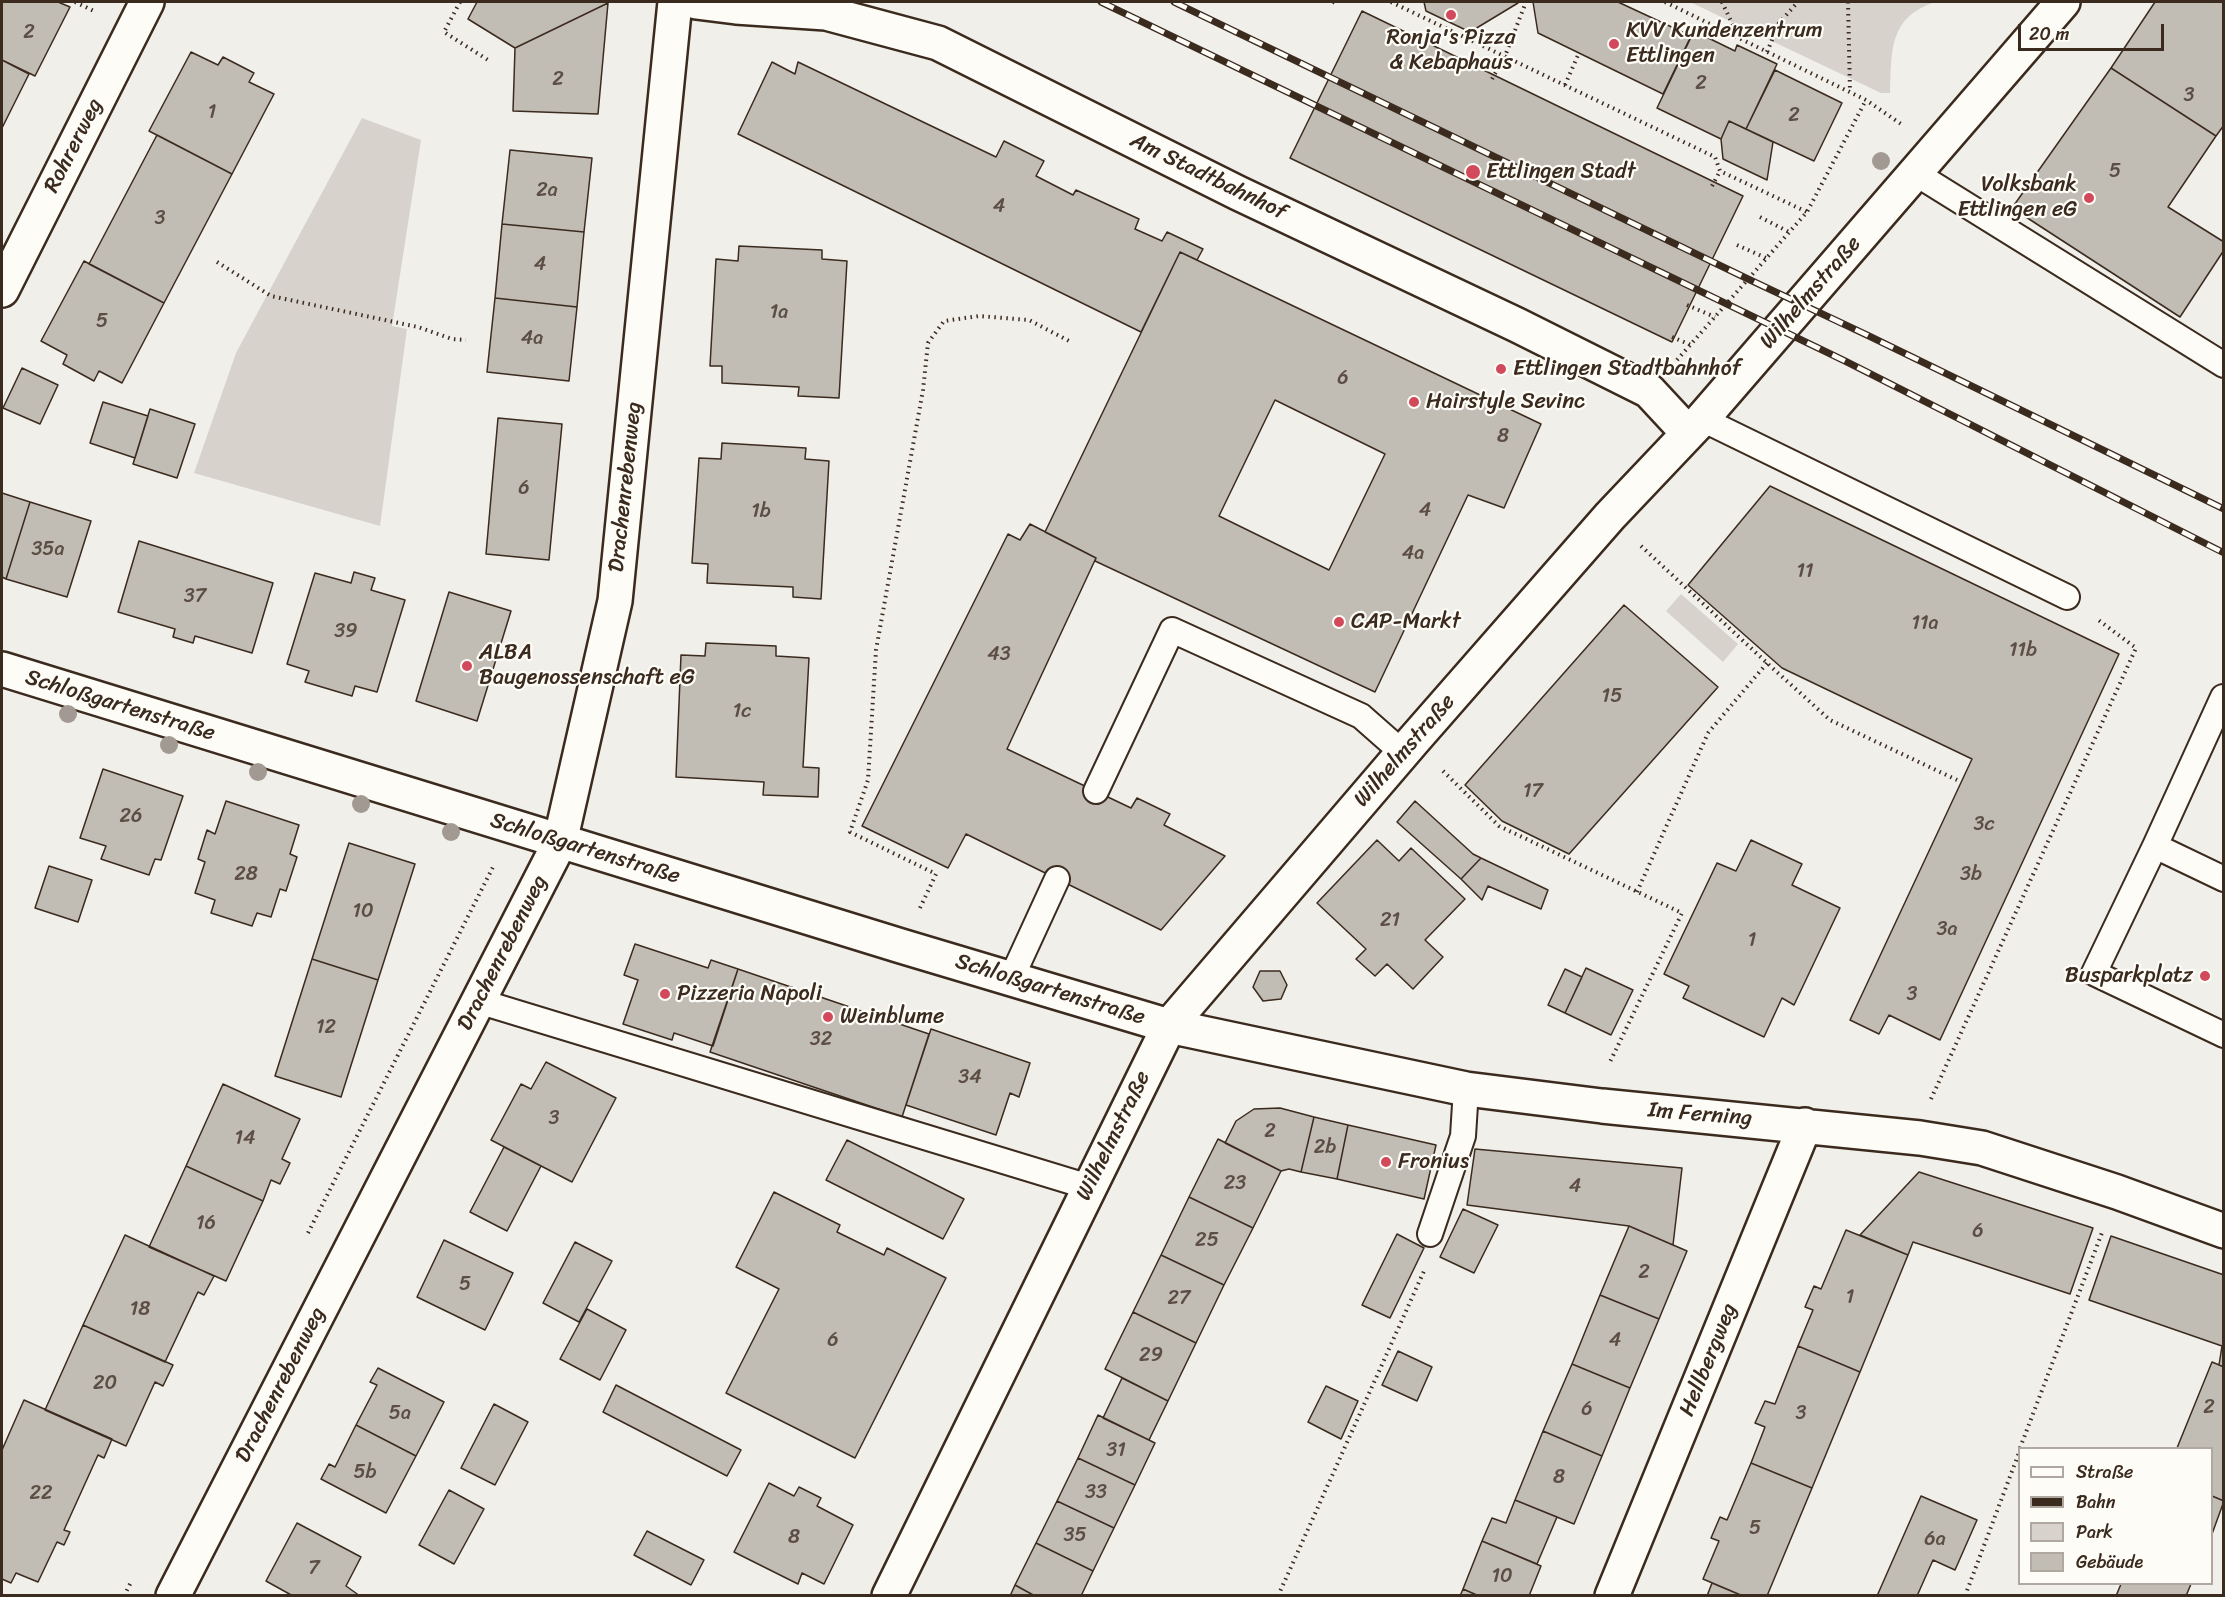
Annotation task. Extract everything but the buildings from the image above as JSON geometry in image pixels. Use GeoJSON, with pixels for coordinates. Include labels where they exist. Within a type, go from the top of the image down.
{"type":"FeatureCollection","features":[{"type":"Feature","properties":{"kind":"street","name":"Rohrerweg"},"geometry":{"type":"LineString","coordinates":[[2,290],[147,2]]}},
{"type":"Feature","properties":{"kind":"street","name":"Drachenrebenweg"},"geometry":{"type":"LineString","coordinates":[[174,1596],[560,842],[615,601],[675,2]]}},
{"type":"Feature","properties":{"kind":"street","name":"Am Stadtbahnhof"},"geometry":{"type":"LineString","coordinates":[[696,2],[826,13],[938,43],[1238,193],[1517,325],[1648,391],[1695,426]]}},
{"type":"Feature","properties":{"kind":"street","name":"Wilhelmstraße"},"geometry":{"type":"LineString","coordinates":[[889,1596],[1169,1026],[1408,747],[1610,516],[1695,426],[2063,2]]}},
{"type":"Feature","properties":{"kind":"street","name":"Schloßgartenstraße"},"geometry":{"type":"LineString","coordinates":[[2,669],[560,842],[1169,1026]]}},
{"type":"Feature","properties":{"kind":"street","name":"Im Ferning"},"geometry":{"type":"LineString","coordinates":[[1169,1026],[1466,1089],[1602,1106],[1920,1138],[1982,1148],[2117,1192],[2223,1231]]}},
{"type":"Feature","properties":{"kind":"street","name":"Hellbergweg"},"geometry":{"type":"LineString","coordinates":[[1612,1596],[1805,1125]]}},
{"type":"Feature","properties":{"kind":"lane"},"geometry":{"type":"LineString","coordinates":[[1915,173],[2223,365]]}},
{"type":"Feature","properties":{"kind":"lane"},"geometry":{"type":"LineString","coordinates":[[1695,426],[2067,597]]}},
{"type":"Feature","properties":{"kind":"lane"},"geometry":{"type":"LineString","coordinates":[[1096,791],[1172,630],[1361,716],[1408,747]]}},
{"type":"Feature","properties":{"kind":"lane"},"geometry":{"type":"LineString","coordinates":[[2223,697],[2094,973],[2223,1035]]}},
{"type":"Feature","properties":{"kind":"lane"},"geometry":{"type":"LineString","coordinates":[[2155,846],[2223,879]]}},
{"type":"Feature","properties":{"kind":"lane"},"geometry":{"type":"LineString","coordinates":[[1011,979],[1057,879]]}},
{"type":"Feature","properties":{"kind":"lane"},"geometry":{"type":"LineString","coordinates":[[478,1000],[1089,1187]]}},
{"type":"Feature","properties":{"kind":"lane"},"geometry":{"type":"LineString","coordinates":[[1430,1234],[1463,1136],[1466,1089]]}},
{"type":"Feature","properties":{"kind":"path"},"geometry":{"type":"LineString","coordinates":[[460,2],[444,32],[488,60]]}},
{"type":"Feature","properties":{"kind":"path"},"geometry":{"type":"LineString","coordinates":[[1391,2],[1715,157],[1720,171],[1808,212]]}},
{"type":"Feature","properties":{"kind":"path"},"geometry":{"type":"LineString","coordinates":[[1492,79],[1505,56],[1527,2]]}},
{"type":"Feature","properties":{"kind":"path"},"geometry":{"type":"LineString","coordinates":[[1648,391],[1808,212],[1866,100],[1665,2]]}},
{"type":"Feature","properties":{"kind":"path"},"geometry":{"type":"LineString","coordinates":[[1722,2],[1738,36]]}},
{"type":"Feature","properties":{"kind":"path"},"geometry":{"type":"LineString","coordinates":[[1767,52],[1779,24],[1798,2]]}},
{"type":"Feature","properties":{"kind":"path"},"geometry":{"type":"LineString","coordinates":[[1848,2],[1850,92]]}},
{"type":"Feature","properties":{"kind":"path"},"geometry":{"type":"LineString","coordinates":[[1565,85],[1579,52]]}},
{"type":"Feature","properties":{"kind":"path"},"geometry":{"type":"LineString","coordinates":[[1712,186],[1720,171]]}},
{"type":"Feature","properties":{"kind":"path"},"geometry":{"type":"LineString","coordinates":[[1760,217],[1789,232]]}},
{"type":"Feature","properties":{"kind":"path"},"geometry":{"type":"LineString","coordinates":[[1737,244],[1766,258]]}},
{"type":"Feature","properties":{"kind":"path"},"geometry":{"type":"LineString","coordinates":[[217,262],[272,296],[418,327],[452,339],[466,340]]}},
{"type":"Feature","properties":{"kind":"path"},"geometry":{"type":"LineString","coordinates":[[1687,305],[1715,317]]}},
{"type":"Feature","properties":{"kind":"path"},"geometry":{"type":"LineString","coordinates":[[901,946],[936,874],[850,832],[868,780],[876,650],[923,390],[928,343],[944,321],[979,316],[1029,320],[1071,342]]}},
{"type":"Feature","properties":{"kind":"path"},"geometry":{"type":"LineString","coordinates":[[1672,336],[1690,345]]}},
{"type":"Feature","properties":{"kind":"path"},"geometry":{"type":"LineString","coordinates":[[1610,516],[1830,720],[1957,780]]}},
{"type":"Feature","properties":{"kind":"path"},"geometry":{"type":"LineString","coordinates":[[1920,1138],[1927,1108],[2136,648],[2067,597]]}},
{"type":"Feature","properties":{"kind":"path"},"geometry":{"type":"LineString","coordinates":[[1637,892],[1708,733],[1767,663]]}},
{"type":"Feature","properties":{"kind":"path"},"geometry":{"type":"LineString","coordinates":[[1408,747],[1499,826],[1682,913],[1609,1065],[1602,1106]]}},
{"type":"Feature","properties":{"kind":"path"},"geometry":{"type":"LineString","coordinates":[[308,1233],[514,827]]}},
{"type":"Feature","properties":{"kind":"path"},"geometry":{"type":"LineString","coordinates":[[2021,1447],[2117,1192]]}},
{"type":"Feature","properties":{"kind":"path"},"geometry":{"type":"LineString","coordinates":[[1278,1596],[1434,1250],[1430,1234]]}},
{"type":"Feature","properties":{"kind":"path"},"geometry":{"type":"LineString","coordinates":[[1965,1596],[2018,1454]]}},
{"type":"Feature","properties":{"kind":"path"},"geometry":{"type":"LineString","coordinates":[[124,1596],[135,1574]]}},
{"type":"Feature","properties":{"kind":"green space"},"geometry":{"type":"Polygon","coordinates":[[[1690,2],[1935,2],[1908,17],[1901,27],[1893,50],[1890,93],[1881,93],[1690,2]]]}},
{"type":"Feature","properties":{"kind":"green space"},"geometry":{"type":"Polygon","coordinates":[[[362,118],[421,140],[392,326],[407,329],[380,526],[194,473],[236,353],[362,118]]]}},
{"type":"Feature","properties":{"kind":"green space"},"geometry":{"type":"Polygon","coordinates":[[[1681,594],[1738,644],[1723,662],[1666,611],[1681,594]]]}},
{"type":"Feature","properties":{"kind":"railway"},"geometry":{"type":"LineString","coordinates":[[1101,2],[1845,361],[2224,553]]}},
{"type":"Feature","properties":{"kind":"railway"},"geometry":{"type":"LineString","coordinates":[[1174,2],[2224,509]]}},
{"type":"Feature","properties":{"kind":"place","name":"Ronja's Pizza & Kebaphaus"},"geometry":{"type":"Point","coordinates":[1451,15]}},
{"type":"Feature","properties":{"kind":"place","name":"KVV Kundenzentrum Ettlingen"},"geometry":{"type":"Point","coordinates":[1614,44]}},
{"type":"Feature","properties":{"kind":"place","name":"Ettlingen Stadt"},"geometry":{"type":"Point","coordinates":[1473,172]}},
{"type":"Feature","properties":{"kind":"place","name":"Volksbank Ettlingen eG"},"geometry":{"type":"Point","coordinates":[2089,198]}},
{"type":"Feature","properties":{"kind":"place","name":"Ettlingen Stadtbahnhof"},"geometry":{"type":"Point","coordinates":[1501,369]}},
{"type":"Feature","properties":{"kind":"place","name":"Hairstyle Sevinc"},"geometry":{"type":"Point","coordinates":[1414,402]}},
{"type":"Feature","properties":{"kind":"place","name":"CAP-Markt"},"geometry":{"type":"Point","coordinates":[1339,622]}},
{"type":"Feature","properties":{"kind":"place","name":"ALBA Baugenossenschaft eG"},"geometry":{"type":"Point","coordinates":[467,666]}},
{"type":"Feature","properties":{"kind":"place","name":"Busparkplatz"},"geometry":{"type":"Point","coordinates":[2205,976]}},
{"type":"Feature","properties":{"kind":"place","name":"Pizzeria Napoli"},"geometry":{"type":"Point","coordinates":[665,994]}},
{"type":"Feature","properties":{"kind":"place","name":"Weinblume"},"geometry":{"type":"Point","coordinates":[828,1017]}},
{"type":"Feature","properties":{"kind":"place","name":"Fronius"},"geometry":{"type":"Point","coordinates":[1386,1162]}}]}
